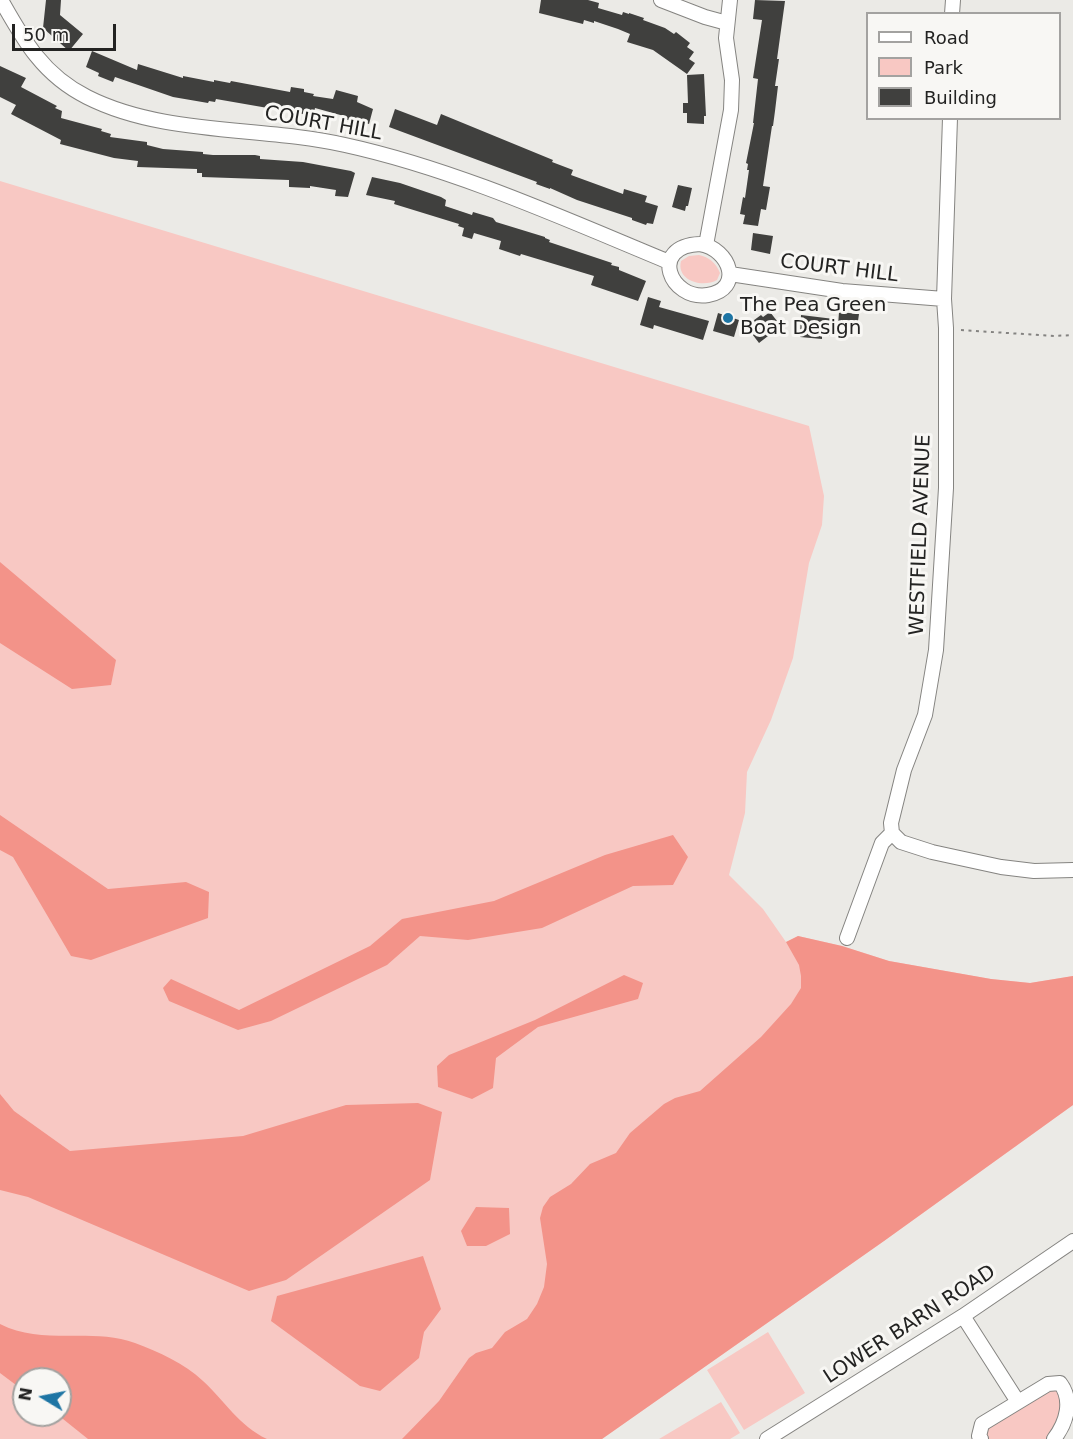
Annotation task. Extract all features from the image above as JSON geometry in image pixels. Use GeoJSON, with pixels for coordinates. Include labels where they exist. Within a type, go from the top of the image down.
{"type":"FeatureCollection","features":[{"type":"Feature","properties":{"kind":"street","name":"COURT HILL"},"geometry":{"type":"LineString","coordinates":[[1,0],[42,65],[71,88],[105,105],[159,119],[313,139],[397,157],[480,187],[669,262]]}},
{"type":"Feature","properties":{"kind":"street"},"geometry":{"type":"LineString","coordinates":[[662,0],[727,23]]}},
{"type":"Feature","properties":{"kind":"street"},"geometry":{"type":"LineString","coordinates":[[706,245],[731,110],[732,80],[727,51],[730,0]]}},
{"type":"Feature","properties":{"kind":"street","name":"WESTFIELD AVENUE"},"geometry":{"type":"LineString","coordinates":[[847,938],[882,843],[892,833],[891,823],[904,770],[925,715],[936,650],[946,488],[944,299],[950,120]]}},
{"type":"Feature","properties":{"kind":"street"},"geometry":{"type":"LineString","coordinates":[[694,244],[706,245],[719,252],[724,258],[730,274],[727,283],[719,291],[708,295],[697,295],[675,281],[669,273],[669,262],[682,248],[694,244]]}},
{"type":"Feature","properties":{"kind":"street","name":"COURT HILL"},"geometry":{"type":"LineString","coordinates":[[730,274],[842,291],[944,299]]}},
{"type":"Feature","properties":{"kind":"street"},"geometry":{"type":"LineString","coordinates":[[892,833],[901,842],[932,852],[1001,867],[1034,871],[1073,870]]}},
{"type":"Feature","properties":{"kind":"street","name":"LOWER BARN ROAD"},"geometry":{"type":"LineString","coordinates":[[767,1439],[963,1316],[1073,1241]]}},
{"type":"Feature","properties":{"kind":"street"},"geometry":{"type":"LineString","coordinates":[[963,1316],[1018,1402]]}},
{"type":"Feature","properties":{"kind":"street"},"geometry":{"type":"LineString","coordinates":[[981,1439],[979,1436],[982,1424],[1048,1384],[1060,1383],[1068,1390],[1071,1403],[1066,1424],[1054,1439]]}},
{"type":"Feature","properties":{"kind":"path"},"geometry":{"type":"LineString","coordinates":[[946,328],[1054,336],[1073,335]]}},
{"type":"Feature","properties":{"kind":"green space"},"geometry":{"type":"Polygon","coordinates":[[[0,181],[809,426],[824,496],[822,525],[809,563],[793,658],[771,720],[747,772],[745,813],[729,875],[763,909],[786,942],[798,936],[842,946],[889,961],[991,979],[1030,983],[1073,976],[1073,1105],[602,1439],[0,1439],[0,181]]]}},
{"type":"Feature","properties":{"kind":"green space"},"geometry":{"type":"Polygon","coordinates":[[[699,255],[714,263],[720,273],[717,280],[698,283],[683,274],[681,261],[689,256],[699,255]]]}},
{"type":"Feature","properties":{"kind":"green space"},"geometry":{"type":"Polygon","coordinates":[[[768,1332],[805,1393],[744,1430],[707,1370],[768,1332]]]}},
{"type":"Feature","properties":{"kind":"green space"},"geometry":{"type":"Polygon","coordinates":[[[1048,1388],[1056,1388],[1065,1409],[1046,1439],[988,1439],[987,1427],[1048,1388]]]}},
{"type":"Feature","properties":{"kind":"green space"},"geometry":{"type":"Polygon","coordinates":[[[721,1402],[740,1433],[730,1439],[659,1439],[721,1402]]]}},
{"type":"Feature","properties":{"kind":"shaded area"},"geometry":{"type":"Polygon","coordinates":[[[0,562],[116,660],[111,685],[72,689],[0,643],[0,562]]]}},
{"type":"Feature","properties":{"kind":"shaded area"},"geometry":{"type":"Polygon","coordinates":[[[0,815],[108,889],[186,882],[209,892],[208,918],[91,960],[71,956],[13,857],[0,850],[0,815]]]}},
{"type":"Feature","properties":{"kind":"shaded area"},"geometry":{"type":"Polygon","coordinates":[[[673,835],[688,857],[673,885],[633,886],[542,928],[468,940],[420,936],[387,965],[271,1021],[238,1030],[169,1001],[163,988],[171,979],[239,1010],[370,946],[402,919],[494,901],[605,855],[673,835]]]}},
{"type":"Feature","properties":{"kind":"shaded area"},"geometry":{"type":"Polygon","coordinates":[[[798,936],[842,946],[889,961],[991,979],[1030,983],[1073,976],[1073,1105],[602,1439],[402,1439],[439,1401],[469,1358],[492,1348],[505,1332],[527,1319],[537,1304],[544,1287],[547,1264],[540,1218],[543,1207],[550,1197],[571,1184],[590,1164],[616,1153],[630,1133],[664,1104],[675,1098],[700,1091],[761,1037],[791,1004],[801,988],[801,976],[799,965],[786,942],[798,936]]]}},
{"type":"Feature","properties":{"kind":"shaded area"},"geometry":{"type":"Polygon","coordinates":[[[624,975],[643,983],[638,999],[538,1027],[496,1058],[493,1088],[472,1099],[438,1087],[437,1066],[449,1055],[535,1020],[624,975]]]}},
{"type":"Feature","properties":{"kind":"shaded area"},"geometry":{"type":"Polygon","coordinates":[[[0,1094],[14,1111],[70,1151],[243,1136],[346,1105],[418,1103],[442,1112],[430,1180],[286,1280],[249,1291],[28,1197],[0,1190],[0,1094]]]}},
{"type":"Feature","properties":{"kind":"shaded area"},"geometry":{"type":"Polygon","coordinates":[[[476,1207],[509,1208],[510,1234],[486,1246],[467,1246],[461,1231],[476,1207]]]}},
{"type":"Feature","properties":{"kind":"shaded area"},"geometry":{"type":"Polygon","coordinates":[[[423,1256],[441,1309],[424,1332],[419,1358],[380,1391],[360,1386],[271,1321],[277,1296],[423,1256]]]}},
{"type":"Feature","properties":{"kind":"shaded area"},"geometry":{"type":"Polygon","coordinates":[[[0,1324],[33,1334],[118,1338],[153,1350],[179,1363],[196,1375],[248,1427],[267,1439],[88,1439],[72,1426],[72,1367],[12,1367],[12,1382],[0,1373],[0,1324]]]}},
{"type":"Feature","properties":{"kind":"building"},"geometry":{"type":"Polygon","coordinates":[[[46,0],[61,0],[60,15],[83,34],[69,51],[43,28],[46,0]]]}},
{"type":"Feature","properties":{"kind":"building"},"geometry":{"type":"Polygon","coordinates":[[[541,0],[588,0],[599,3],[598,8],[644,18],[643,20],[674,34],[676,32],[690,43],[687,47],[694,52],[689,59],[695,63],[687,74],[653,50],[627,42],[630,34],[618,29],[594,21],[594,23],[584,20],[583,24],[539,13],[541,0]]]}},
{"type":"Feature","properties":{"kind":"building"},"geometry":{"type":"Polygon","coordinates":[[[755,0],[785,1],[777,59],[779,59],[775,86],[778,86],[763,186],[770,187],[766,210],[761,209],[758,226],[743,224],[745,215],[740,214],[749,170],[747,170],[748,164],[746,163],[754,123],[758,79],[753,78],[762,20],[753,19],[755,0]]]}},
{"type":"Feature","properties":{"kind":"building"},"geometry":{"type":"Polygon","coordinates":[[[92,51],[137,70],[138,64],[183,78],[183,76],[230,83],[231,81],[290,92],[291,87],[304,89],[304,92],[314,94],[313,96],[333,99],[336,90],[358,96],[357,102],[373,109],[369,124],[344,119],[344,116],[315,108],[314,113],[308,112],[308,115],[216,99],[215,102],[209,101],[208,103],[173,97],[115,77],[113,82],[98,76],[99,73],[86,67],[92,51]]]}},
{"type":"Feature","properties":{"kind":"building"},"geometry":{"type":"Polygon","coordinates":[[[0,66],[26,78],[21,87],[57,106],[55,108],[62,111],[61,118],[102,129],[101,131],[111,134],[110,137],[147,142],[147,145],[163,149],[213,155],[255,155],[260,156],[260,159],[303,162],[351,171],[355,173],[348,197],[335,196],[336,190],[310,186],[310,188],[289,187],[289,180],[202,177],[202,173],[197,173],[197,169],[137,167],[138,161],[114,158],[60,144],[61,140],[11,114],[16,105],[0,97],[0,66]]]}},
{"type":"Feature","properties":{"kind":"building"},"geometry":{"type":"Polygon","coordinates":[[[704,74],[706,116],[704,116],[704,124],[687,123],[687,113],[683,113],[683,103],[688,103],[687,75],[704,74]]]}},
{"type":"Feature","properties":{"kind":"building"},"geometry":{"type":"Polygon","coordinates":[[[395,109],[437,125],[441,114],[553,160],[552,162],[573,170],[571,175],[623,194],[624,189],[647,196],[645,202],[658,206],[653,224],[647,223],[646,225],[632,218],[577,200],[536,184],[537,182],[389,127],[395,109]]]}},
{"type":"Feature","properties":{"kind":"building"},"geometry":{"type":"Polygon","coordinates":[[[372,177],[400,183],[441,197],[446,200],[445,206],[472,215],[473,212],[493,218],[496,222],[545,237],[550,240],[549,242],[612,263],[611,265],[619,267],[619,270],[646,281],[638,301],[591,285],[594,276],[499,249],[501,241],[474,233],[472,239],[462,236],[464,228],[458,226],[459,224],[394,204],[395,201],[366,195],[372,177]]]}},
{"type":"Feature","properties":{"kind":"building"},"geometry":{"type":"Polygon","coordinates":[[[678,185],[692,188],[685,211],[672,207],[678,185]]]}},
{"type":"Feature","properties":{"kind":"building"},"geometry":{"type":"Polygon","coordinates":[[[753,233],[773,236],[770,254],[751,250],[753,233]]]}},
{"type":"Feature","properties":{"kind":"building"},"geometry":{"type":"Polygon","coordinates":[[[648,297],[661,301],[659,307],[709,321],[703,340],[654,325],[653,329],[640,325],[648,297]]]}},
{"type":"Feature","properties":{"kind":"building"},"geometry":{"type":"Polygon","coordinates":[[[770,312],[781,326],[759,343],[746,326],[761,315],[763,317],[770,312]]]}},
{"type":"Feature","properties":{"kind":"building"},"geometry":{"type":"Polygon","coordinates":[[[839,312],[859,314],[857,328],[838,326],[839,312]]]}},
{"type":"Feature","properties":{"kind":"building"},"geometry":{"type":"Polygon","coordinates":[[[718,313],[739,320],[734,337],[713,331],[718,313]]]}},
{"type":"Feature","properties":{"kind":"building"},"geometry":{"type":"Polygon","coordinates":[[[801,315],[834,319],[833,336],[822,335],[822,339],[800,337],[801,315]]]}},
{"type":"Feature","properties":{"kind":"place","name":"The Pea Green Boat Design"},"geometry":{"type":"Point","coordinates":[728,318]}}]}
